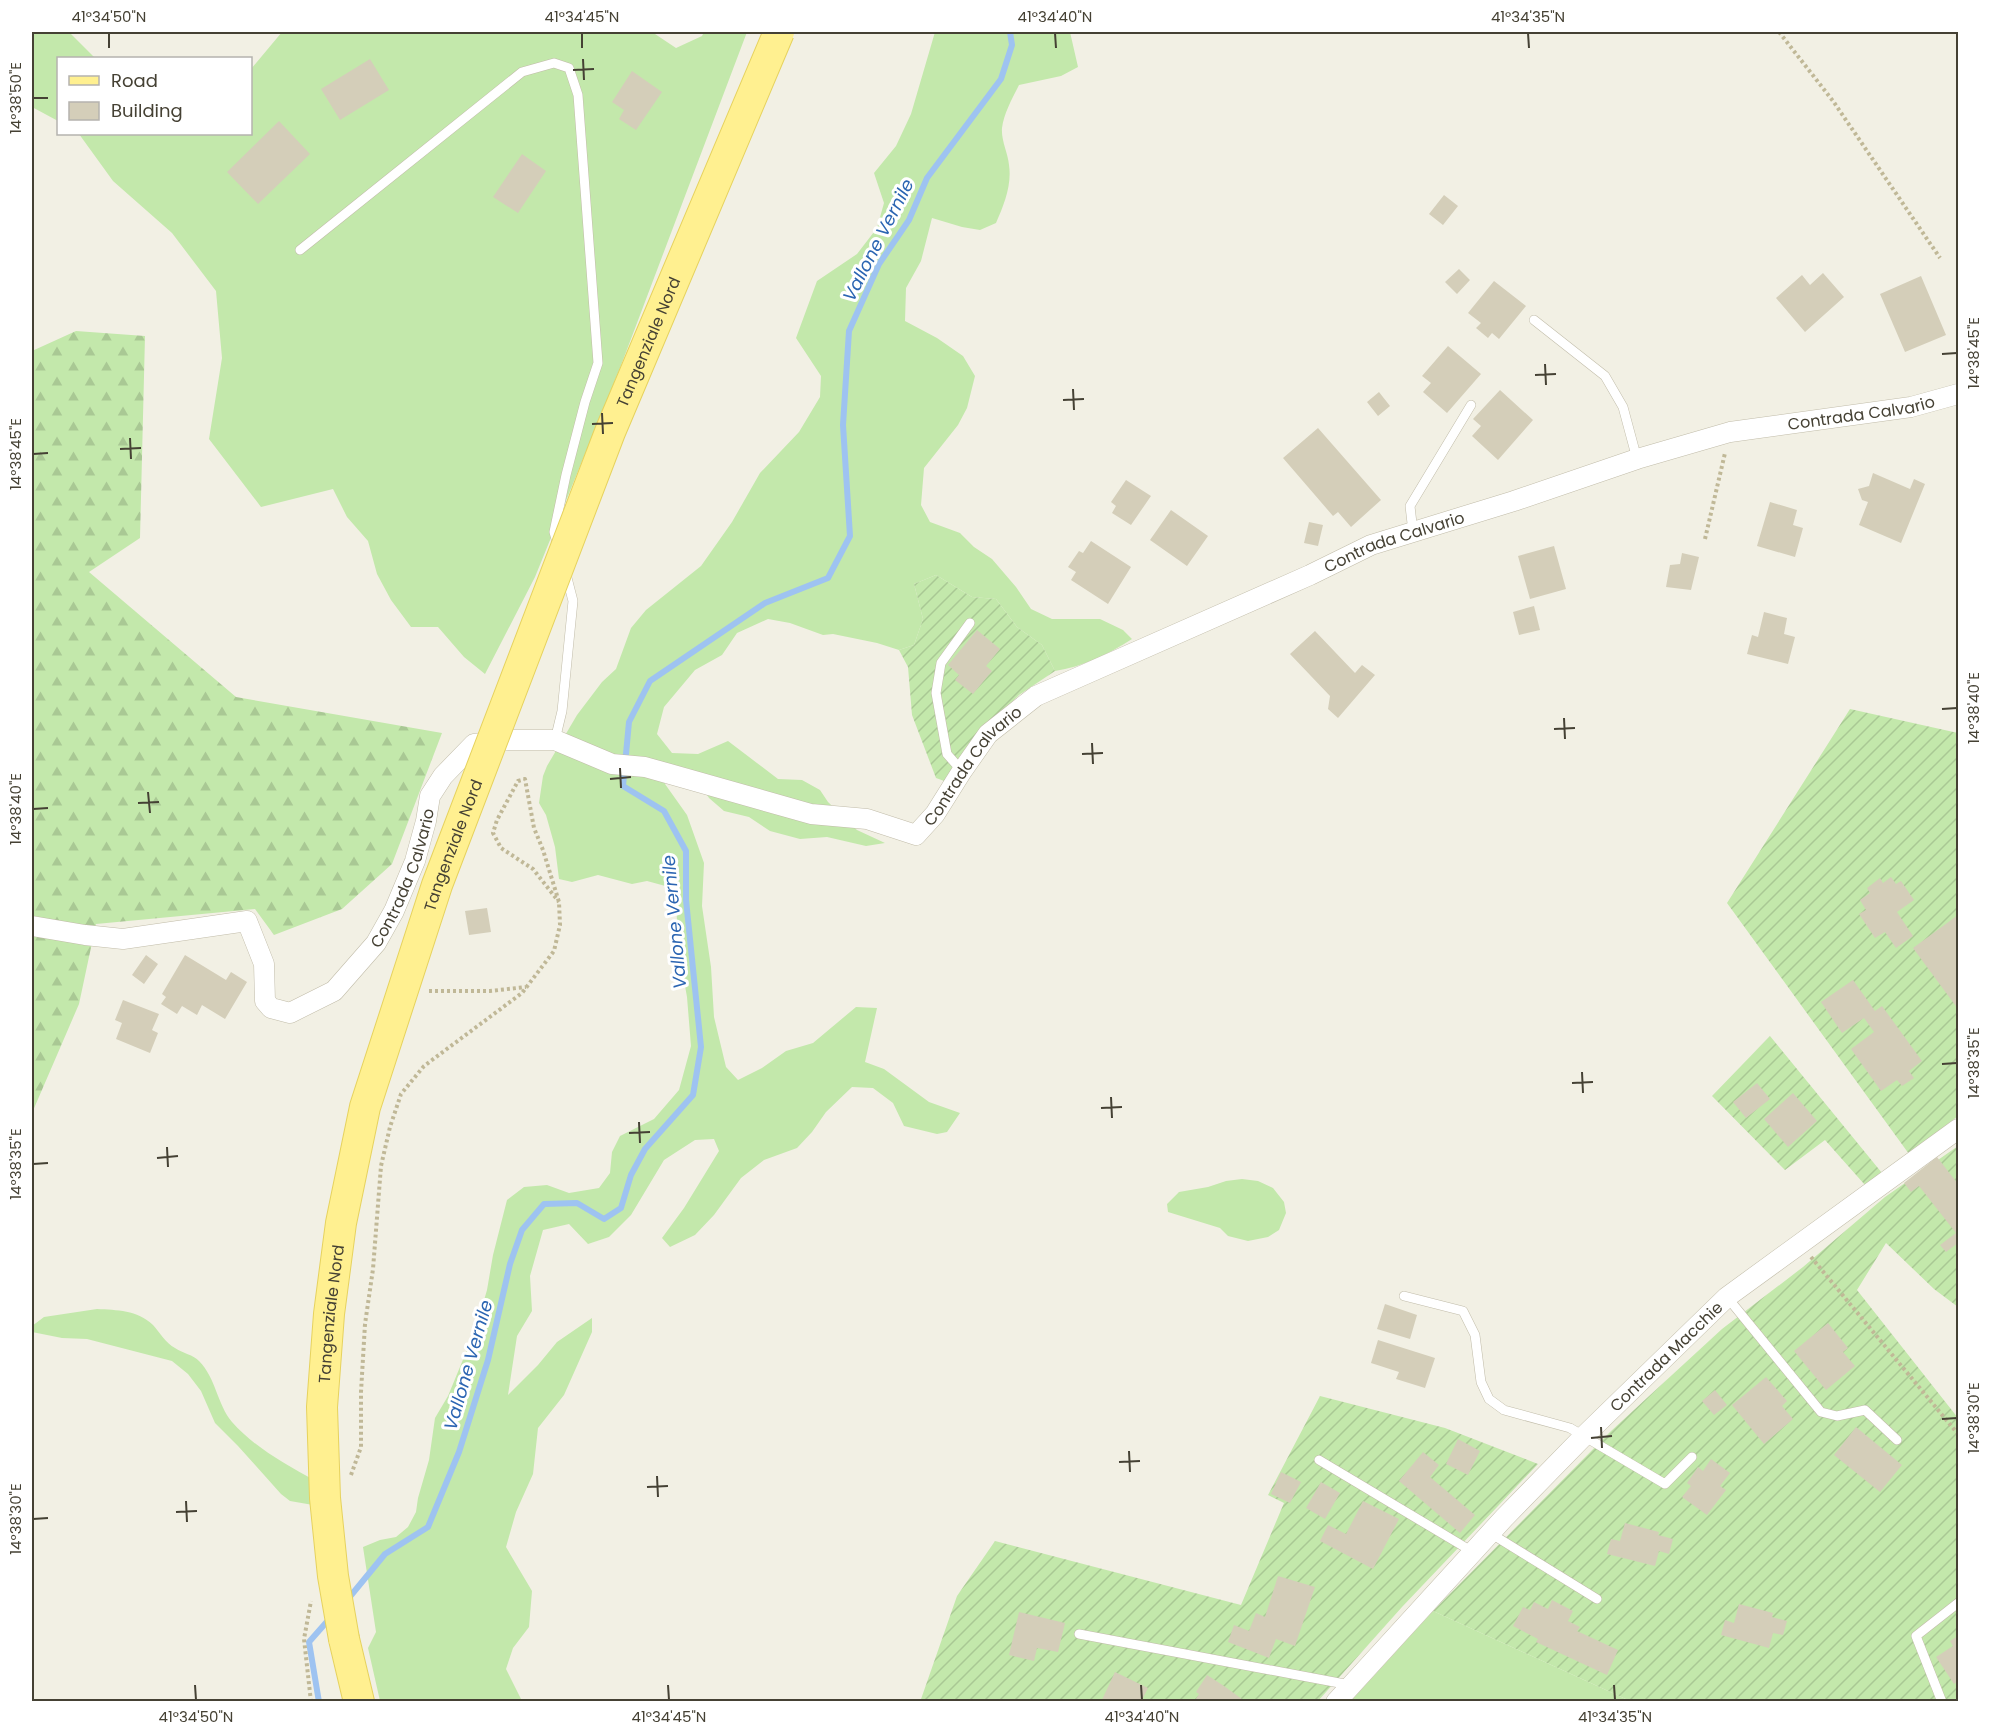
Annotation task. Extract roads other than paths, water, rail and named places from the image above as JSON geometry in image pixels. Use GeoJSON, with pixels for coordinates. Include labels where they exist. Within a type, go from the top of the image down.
{"type":"FeatureCollection","features":[{"type":"Feature","properties":{"kind":"main road","name":"Tangenziale Nord"},"geometry":{"type":"LineString","coordinates":[[359,1701],[344,1640],[333,1576],[325,1498],[322,1407],[329,1314],[341,1223],[365,1107],[437,885],[606,443],[779,32]]}},
{"type":"Feature","properties":{"kind":"main road"},"geometry":{"type":"LineString","coordinates":[[344,1640],[341,1690],[344,1701]]}},
{"type":"Feature","properties":{"kind":"street","name":"Contrada Calvario"},"geometry":{"type":"LineString","coordinates":[[32,926],[123,939],[247,921],[264,964],[265,1001],[271,1008],[290,1013],[334,991],[375,943],[394,911],[415,861],[430,796],[443,776],[474,744],[509,740],[555,740],[612,764],[645,767],[810,814],[867,819],[915,835],[936,814],[988,734],[1036,696],[1310,575],[1371,545],[1515,501],[1637,459],[1730,432],[1911,407],[1959,394]]}},
{"type":"Feature","properties":{"kind":"street","name":"Contrada Macchie"},"geometry":{"type":"LineString","coordinates":[[1336,1701],[1490,1533],[1584,1436],[1727,1297],[1959,1129]]}},
{"type":"Feature","properties":{"kind":"lane"},"geometry":{"type":"LineString","coordinates":[[300,250],[522,72],[554,63],[569,68],[578,95],[598,363],[585,402],[554,532],[573,601],[562,711],[555,740]]}},
{"type":"Feature","properties":{"kind":"lane"},"geometry":{"type":"LineString","coordinates":[[1534,320],[1605,376],[1623,407],[1637,459]]}},
{"type":"Feature","properties":{"kind":"lane"},"geometry":{"type":"LineString","coordinates":[[1413,532],[1410,506],[1471,405]]}},
{"type":"Feature","properties":{"kind":"lane"},"geometry":{"type":"LineString","coordinates":[[962,771],[947,754],[936,693],[941,663],[970,623]]}},
{"type":"Feature","properties":{"kind":"lane"},"geometry":{"type":"LineString","coordinates":[[1404,1296],[1463,1311],[1475,1335],[1481,1382],[1489,1399],[1504,1410],[1570,1428],[1665,1484],[1692,1457]]}},
{"type":"Feature","properties":{"kind":"lane"},"geometry":{"type":"LineString","coordinates":[[1727,1297],[1821,1412],[1837,1416],[1865,1410],[1897,1440]]}},
{"type":"Feature","properties":{"kind":"lane"},"geometry":{"type":"LineString","coordinates":[[1319,1460],[1473,1552]]}},
{"type":"Feature","properties":{"kind":"lane"},"geometry":{"type":"LineString","coordinates":[[1490,1533],[1597,1599]]}},
{"type":"Feature","properties":{"kind":"lane"},"geometry":{"type":"LineString","coordinates":[[1942,1701],[1916,1636],[1959,1603]]}},
{"type":"Feature","properties":{"kind":"lane"},"geometry":{"type":"LineString","coordinates":[[1079,1634],[1350,1685]]}},
{"type":"Feature","properties":{"kind":"waterway","name":"Vallone Vernile"},"geometry":{"type":"LineString","coordinates":[[348,1599],[385,1554],[428,1527],[459,1452],[488,1360],[510,1264],[522,1230],[544,1204],[577,1203],[604,1219],[621,1208],[631,1175],[645,1149],[693,1095],[701,1047],[686,900],[686,851],[664,811],[623,786],[629,722],[650,681],[765,603],[828,578],[850,536],[843,425],[849,331],[879,264],[909,220],[927,178],[1001,79],[1012,45],[1010,32]]}},
{"type":"Feature","properties":{"kind":"waterway","name":"Vallone Vernile"},"geometry":{"type":"LineString","coordinates":[[319,1702],[309,1642],[331,1617]]}}]}
